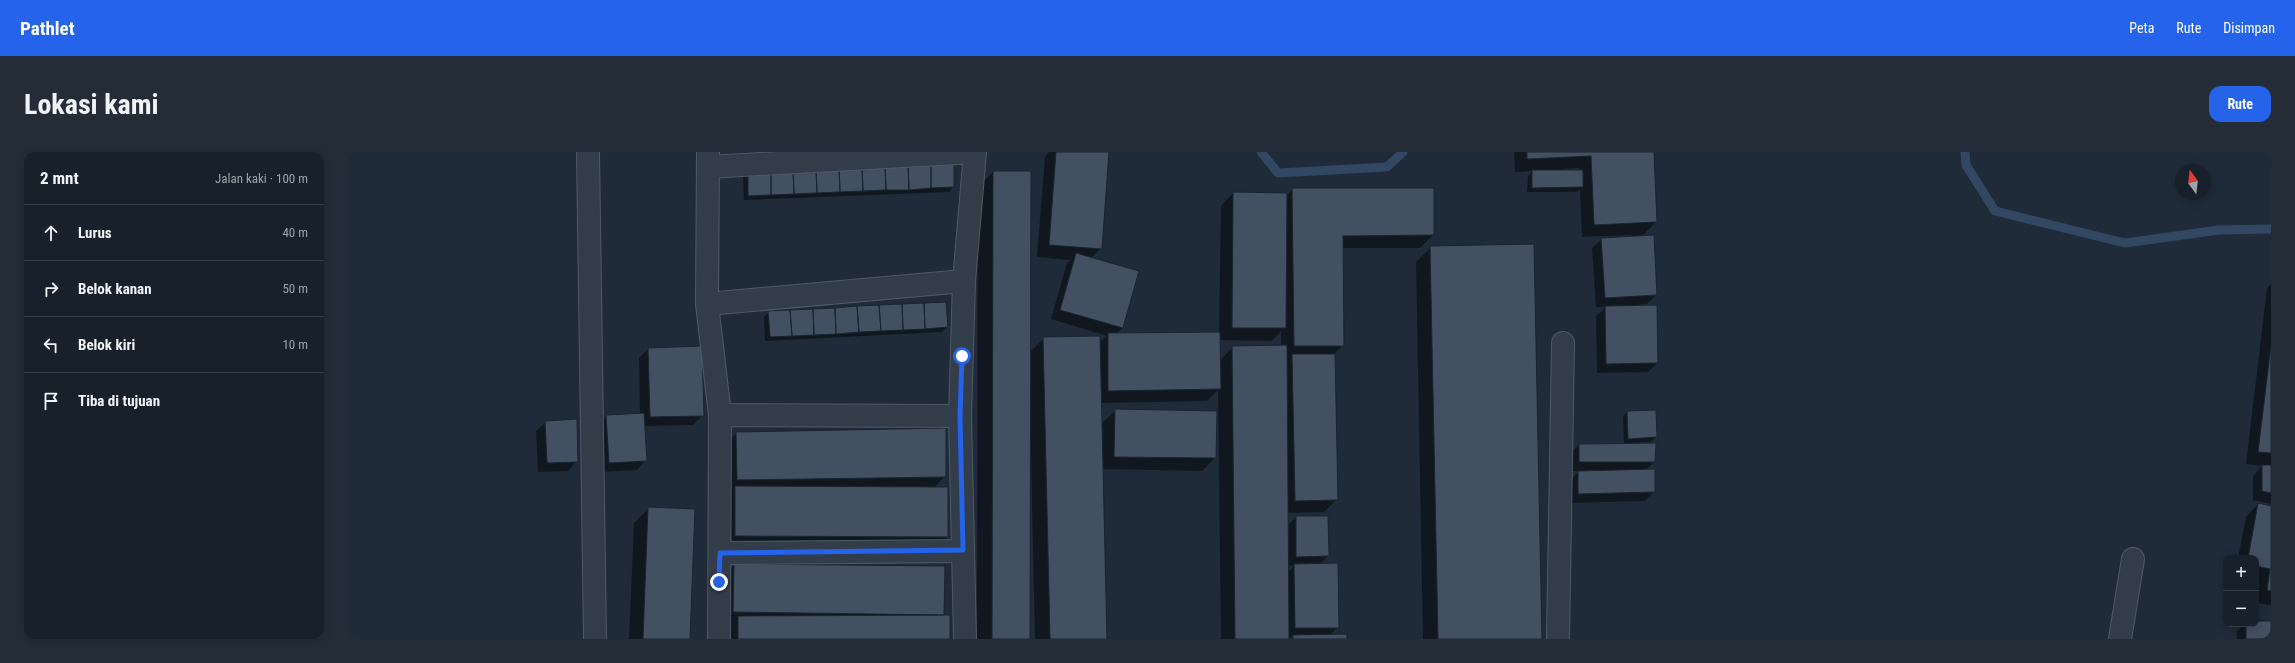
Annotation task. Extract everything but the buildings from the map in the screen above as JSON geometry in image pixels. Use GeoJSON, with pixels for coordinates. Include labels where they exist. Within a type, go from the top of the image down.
{"type":"FeatureCollection","features":[{"type":"Feature","properties":{"kind":"street"},"geometry":{"type":"LineString","coordinates":[[588,152],[595,639]]}},
{"type":"Feature","properties":{"kind":"street"},"geometry":{"type":"LineString","coordinates":[[719,639],[720,415],[707,304],[708,159],[975,152],[964,281],[960,416],[965,639]]}},
{"type":"Feature","properties":{"kind":"street"},"geometry":{"type":"LineString","coordinates":[[707,304],[964,281]]}},
{"type":"Feature","properties":{"kind":"street"},"geometry":{"type":"LineString","coordinates":[[1558,639],[1563,343]]}},
{"type":"Feature","properties":{"kind":"street"},"geometry":{"type":"LineString","coordinates":[[720,415],[960,416]]}},
{"type":"Feature","properties":{"kind":"street"},"geometry":{"type":"LineString","coordinates":[[720,553],[963,550]]}},
{"type":"Feature","properties":{"kind":"street"},"geometry":{"type":"LineString","coordinates":[[2120,639],[2133,559]]}},
{"type":"Feature","properties":{"kind":"waterway"},"geometry":{"type":"LineString","coordinates":[[1261,152],[1278,173],[1387,167],[1403,152]]}},
{"type":"Feature","properties":{"kind":"waterway"},"geometry":{"type":"LineString","coordinates":[[1965,152],[1966,165],[1995,211],[2125,243],[2219,230],[2271,229]]}},
{"type":"Feature","properties":{"kind":"route"},"geometry":{"type":"LineString","coordinates":[[719,582],[720,553],[963,550],[960,416],[962,356]]}}]}
